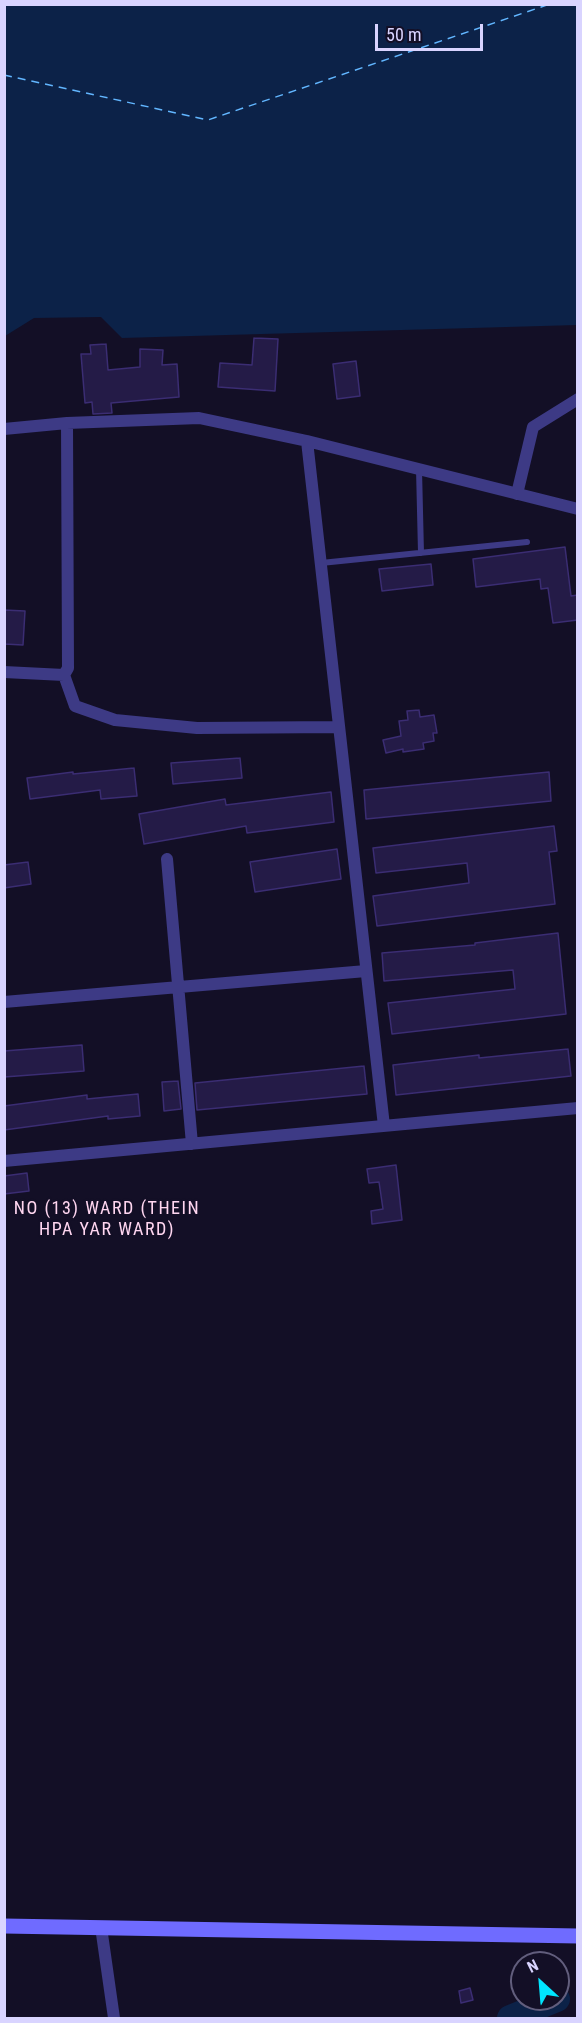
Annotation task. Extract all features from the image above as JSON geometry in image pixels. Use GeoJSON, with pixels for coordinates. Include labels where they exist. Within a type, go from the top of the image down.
{"type":"FeatureCollection","features":[{"type":"Feature","properties":{"kind":"main road"},"geometry":{"type":"LineString","coordinates":[[4,1926],[578,1936]]}},
{"type":"Feature","properties":{"kind":"street"},"geometry":{"type":"LineString","coordinates":[[517,494],[532,427],[578,399]]}},
{"type":"Feature","properties":{"kind":"street"},"geometry":{"type":"LineString","coordinates":[[4,429],[67,423],[199,418],[307,441],[578,509]]}},
{"type":"Feature","properties":{"kind":"street"},"geometry":{"type":"LineString","coordinates":[[67,423],[68,668],[64,675],[75,706],[116,720],[197,728],[339,727]]}},
{"type":"Feature","properties":{"kind":"street"},"geometry":{"type":"LineString","coordinates":[[307,441],[384,1126]]}},
{"type":"Feature","properties":{"kind":"street"},"geometry":{"type":"LineString","coordinates":[[4,672],[64,675]]}},
{"type":"Feature","properties":{"kind":"street"},"geometry":{"type":"LineString","coordinates":[[167,859],[192,1144]]}},
{"type":"Feature","properties":{"kind":"street"},"geometry":{"type":"LineString","coordinates":[[4,1002],[366,971]]}},
{"type":"Feature","properties":{"kind":"street"},"geometry":{"type":"LineString","coordinates":[[4,1161],[578,1108]]}},
{"type":"Feature","properties":{"kind":"street"},"geometry":{"type":"LineString","coordinates":[[101,1927],[114,2019]]}},
{"type":"Feature","properties":{"kind":"lane"},"geometry":{"type":"LineString","coordinates":[[419,469],[421,553]]}},
{"type":"Feature","properties":{"kind":"lane"},"geometry":{"type":"LineString","coordinates":[[321,562],[527,542]]}},
{"type":"Feature","properties":{"kind":"water"},"geometry":{"type":"Polygon","coordinates":[[[5,4],[577,5],[577,325],[122,338],[101,317],[34,318],[5,336],[5,4]]]}},
{"type":"Feature","properties":{"kind":"building"},"geometry":{"type":"Polygon","coordinates":[[[254,338],[278,339],[275,391],[218,387],[220,363],[252,365],[254,338]]]}},
{"type":"Feature","properties":{"kind":"building"},"geometry":{"type":"Polygon","coordinates":[[[106,344],[108,370],[140,367],[140,349],[163,350],[162,365],[177,364],[179,397],[111,403],[112,413],[93,414],[92,402],[85,403],[81,354],[91,354],[90,345],[106,344]]]}},
{"type":"Feature","properties":{"kind":"building"},"geometry":{"type":"Polygon","coordinates":[[[356,361],[360,396],[337,399],[333,364],[356,361]]]}},
{"type":"Feature","properties":{"kind":"building"},"geometry":{"type":"Polygon","coordinates":[[[565,547],[571,596],[578,595],[578,620],[553,623],[548,588],[541,589],[540,579],[476,587],[473,559],[565,547]]]}},
{"type":"Feature","properties":{"kind":"building"},"geometry":{"type":"Polygon","coordinates":[[[431,564],[433,585],[382,591],[379,569],[431,564]]]}},
{"type":"Feature","properties":{"kind":"building"},"geometry":{"type":"Polygon","coordinates":[[[4,610],[25,611],[23,645],[4,644],[4,610]]]}},
{"type":"Feature","properties":{"kind":"building"},"geometry":{"type":"Polygon","coordinates":[[[419,710],[420,717],[434,715],[437,733],[433,733],[434,741],[423,743],[424,749],[403,752],[403,749],[386,753],[383,740],[401,736],[399,721],[408,720],[407,711],[419,710]]]}},
{"type":"Feature","properties":{"kind":"building"},"geometry":{"type":"Polygon","coordinates":[[[240,758],[242,778],[173,784],[171,763],[240,758]]]}},
{"type":"Feature","properties":{"kind":"building"},"geometry":{"type":"Polygon","coordinates":[[[134,768],[137,796],[101,799],[100,790],[30,799],[27,778],[134,768]]]}},
{"type":"Feature","properties":{"kind":"building"},"geometry":{"type":"Polygon","coordinates":[[[549,772],[551,801],[366,819],[364,790],[549,772]]]}},
{"type":"Feature","properties":{"kind":"building"},"geometry":{"type":"Polygon","coordinates":[[[331,792],[334,822],[247,833],[246,826],[144,844],[139,814],[225,799],[226,805],[331,792]]]}},
{"type":"Feature","properties":{"kind":"building"},"geometry":{"type":"Polygon","coordinates":[[[554,826],[557,851],[549,852],[555,904],[377,926],[373,896],[469,883],[467,863],[376,873],[373,848],[554,826]]]}},
{"type":"Feature","properties":{"kind":"building"},"geometry":{"type":"Polygon","coordinates":[[[337,849],[341,879],[255,892],[250,862],[337,849]]]}},
{"type":"Feature","properties":{"kind":"building"},"geometry":{"type":"Polygon","coordinates":[[[28,862],[31,884],[4,888],[4,865],[28,862]]]}},
{"type":"Feature","properties":{"kind":"building"},"geometry":{"type":"Polygon","coordinates":[[[558,933],[566,1014],[392,1034],[388,1003],[515,989],[513,970],[384,981],[382,953],[475,945],[475,943],[558,933]]]}},
{"type":"Feature","properties":{"kind":"building"},"geometry":{"type":"Polygon","coordinates":[[[82,1045],[84,1071],[4,1077],[4,1051],[82,1045]]]}},
{"type":"Feature","properties":{"kind":"building"},"geometry":{"type":"Polygon","coordinates":[[[568,1049],[571,1076],[396,1095],[393,1065],[479,1055],[479,1058],[568,1049]]]}},
{"type":"Feature","properties":{"kind":"building"},"geometry":{"type":"Polygon","coordinates":[[[364,1066],[367,1094],[197,1110],[195,1083],[364,1066]]]}},
{"type":"Feature","properties":{"kind":"building"},"geometry":{"type":"Polygon","coordinates":[[[178,1081],[181,1109],[164,1111],[162,1082],[178,1081]]]}},
{"type":"Feature","properties":{"kind":"building"},"geometry":{"type":"Polygon","coordinates":[[[138,1094],[140,1116],[108,1119],[108,1116],[4,1130],[4,1106],[87,1095],[87,1099],[138,1094]]]}},
{"type":"Feature","properties":{"kind":"building"},"geometry":{"type":"Polygon","coordinates":[[[396,1165],[402,1220],[372,1224],[371,1211],[383,1209],[379,1182],[369,1183],[367,1169],[396,1165]]]}},
{"type":"Feature","properties":{"kind":"building"},"geometry":{"type":"Polygon","coordinates":[[[27,1173],[29,1191],[4,1194],[4,1176],[27,1173]]]}},
{"type":"Feature","properties":{"kind":"building"},"geometry":{"type":"Polygon","coordinates":[[[470,1988],[473,2000],[461,2003],[459,1991],[470,1988]]]}},
{"type":"Feature","properties":{"kind":"waterway"},"geometry":{"type":"LineString","coordinates":[[510,2018],[527,2011]]}},
{"type":"Feature","properties":{"kind":"ferry route"},"geometry":{"type":"LineString","coordinates":[[4,75],[208,120],[550,4]]}},
{"type":"Feature","properties":{"kind":"district","name":"NO (13) WARD (THEIN HPA YAR WARD)"},"geometry":{"type":"Point","coordinates":[107,1219]}}]}
